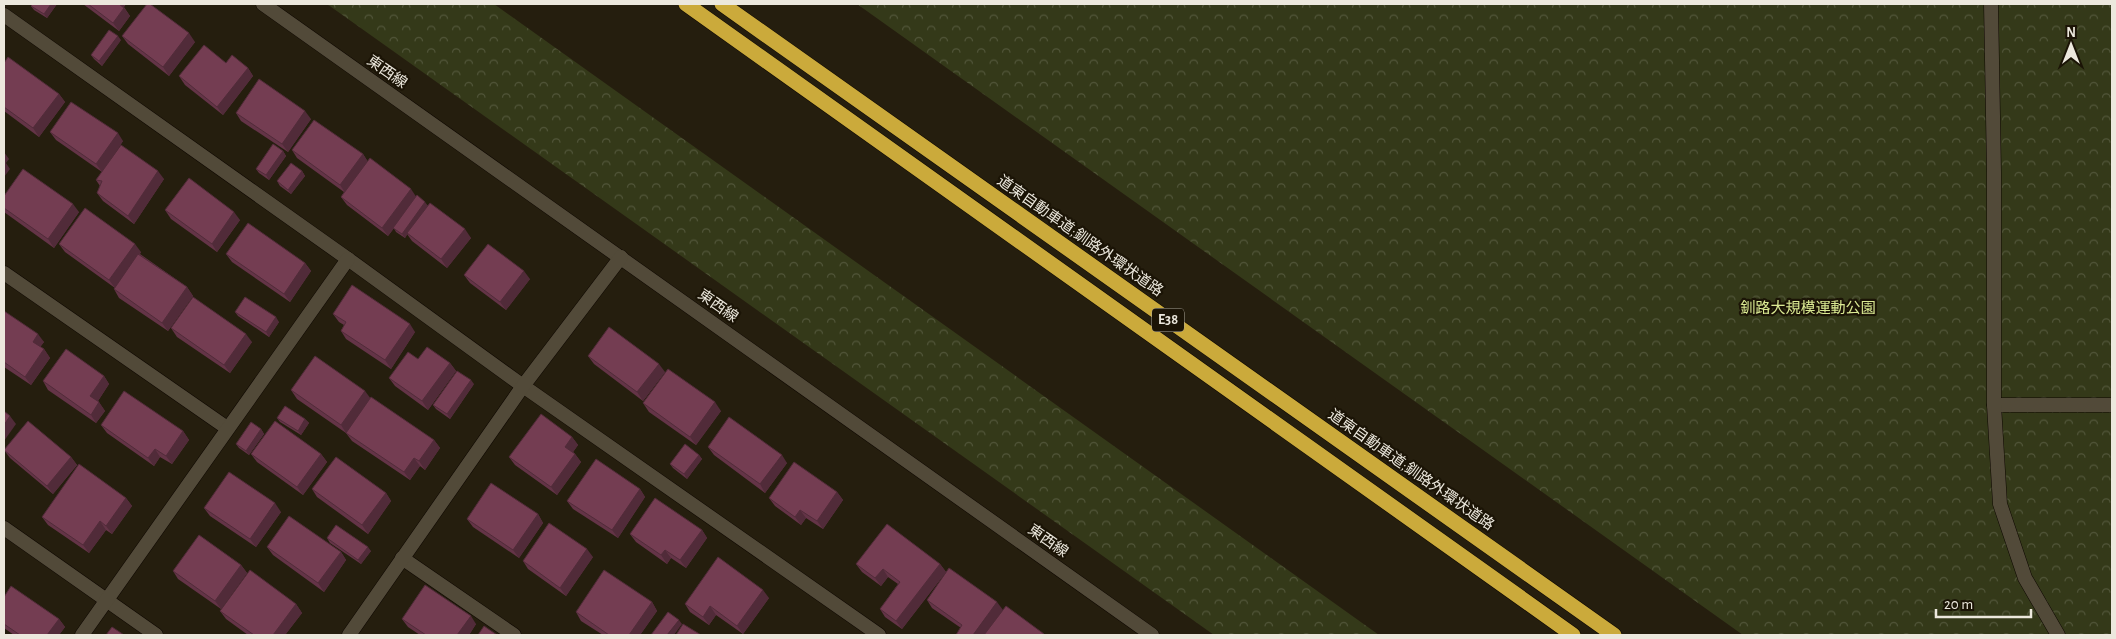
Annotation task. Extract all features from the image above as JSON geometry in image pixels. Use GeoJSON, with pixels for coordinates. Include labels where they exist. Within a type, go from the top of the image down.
{"type":"FeatureCollection","features":[{"type":"Feature","properties":{"kind":"highway","name":"E38"},"geometry":{"type":"LineString","coordinates":[[686,4],[1573,635]]}},
{"type":"Feature","properties":{"kind":"highway","name":"道東自動車道;釧路外環状道路"},"geometry":{"type":"LineString","coordinates":[[722,4],[1614,635]]}},
{"type":"Feature","properties":{"kind":"street","name":"東西線"},"geometry":{"type":"LineString","coordinates":[[263,4],[1152,635]]}},
{"type":"Feature","properties":{"kind":"street"},"geometry":{"type":"LineString","coordinates":[[1991,4],[1994,172],[1994,405],[2000,504],[2025,578],[2058,635]]}},
{"type":"Feature","properties":{"kind":"street"},"geometry":{"type":"LineString","coordinates":[[4,15],[348,259],[523,386],[879,635]]}},
{"type":"Feature","properties":{"kind":"street"},"geometry":{"type":"LineString","coordinates":[[349,635],[523,386],[621,257]]}},
{"type":"Feature","properties":{"kind":"street"},"geometry":{"type":"LineString","coordinates":[[82,635],[348,259]]}},
{"type":"Feature","properties":{"kind":"street"},"geometry":{"type":"LineString","coordinates":[[4,273],[227,428]]}},
{"type":"Feature","properties":{"kind":"street"},"geometry":{"type":"LineString","coordinates":[[1994,405],[2112,405]]}},
{"type":"Feature","properties":{"kind":"street"},"geometry":{"type":"LineString","coordinates":[[4,528],[156,635]]}},
{"type":"Feature","properties":{"kind":"street"},"geometry":{"type":"LineString","coordinates":[[402,558],[514,635]]}},
{"type":"Feature","properties":{"kind":"green space"},"geometry":{"type":"Polygon","coordinates":[[[327,4],[494,4],[1379,635],[1214,635],[327,4]]]}},
{"type":"Feature","properties":{"kind":"green space","name":"釧路大規模運動公園"},"geometry":{"type":"Polygon","coordinates":[[[857,4],[2112,4],[2112,635],[1743,635],[857,4]]]}},
{"type":"Feature","properties":{"kind":"building"},"geometry":{"type":"Polygon","coordinates":[[[33,4],[51,4],[44,14],[31,6],[33,4]]]}},
{"type":"Feature","properties":{"kind":"building"},"geometry":{"type":"Polygon","coordinates":[[[88,4],[119,4],[124,8],[113,23],[88,4]]]}},
{"type":"Feature","properties":{"kind":"building"},"geometry":{"type":"Polygon","coordinates":[[[147,4],[150,4],[189,33],[163,67],[122,36],[147,4]]]}},
{"type":"Feature","properties":{"kind":"building"},"geometry":{"type":"Polygon","coordinates":[[[109,30],[118,36],[99,61],[91,55],[109,30]]]}},
{"type":"Feature","properties":{"kind":"building"},"geometry":{"type":"Polygon","coordinates":[[[204,45],[226,63],[232,55],[248,68],[217,107],[179,76],[204,45]]]}},
{"type":"Feature","properties":{"kind":"building"},"geometry":{"type":"Polygon","coordinates":[[[8,57],[59,94],[33,128],[4,107],[4,63],[8,57]]]}},
{"type":"Feature","properties":{"kind":"building"},"geometry":{"type":"Polygon","coordinates":[[[259,79],[305,111],[282,144],[236,113],[259,79]]]}},
{"type":"Feature","properties":{"kind":"building"},"geometry":{"type":"Polygon","coordinates":[[[71,102],[118,133],[96,164],[50,132],[71,102]]]}},
{"type":"Feature","properties":{"kind":"building"},"geometry":{"type":"Polygon","coordinates":[[[314,120],[363,154],[340,185],[292,150],[314,120]]]}},
{"type":"Feature","properties":{"kind":"building"},"geometry":{"type":"Polygon","coordinates":[[[273,144],[283,151],[266,175],[256,169],[273,144]]]}},
{"type":"Feature","properties":{"kind":"building"},"geometry":{"type":"Polygon","coordinates":[[[121,145],[158,171],[128,216],[97,193],[102,181],[96,180],[121,145]]]}},
{"type":"Feature","properties":{"kind":"building"},"geometry":{"type":"Polygon","coordinates":[[[370,158],[411,189],[382,228],[341,197],[370,158]]]}},
{"type":"Feature","properties":{"kind":"building"},"geometry":{"type":"Polygon","coordinates":[[[291,163],[302,171],[288,190],[277,181],[291,163]]]}},
{"type":"Feature","properties":{"kind":"building"},"geometry":{"type":"Polygon","coordinates":[[[23,169],[73,204],[48,239],[4,208],[4,196],[23,169]]]}},
{"type":"Feature","properties":{"kind":"building"},"geometry":{"type":"Polygon","coordinates":[[[189,178],[234,212],[212,244],[165,210],[189,178]]]}},
{"type":"Feature","properties":{"kind":"building"},"geometry":{"type":"Polygon","coordinates":[[[417,195],[425,202],[402,234],[393,228],[417,195]]]}},
{"type":"Feature","properties":{"kind":"building"},"geometry":{"type":"Polygon","coordinates":[[[430,203],[465,229],[441,259],[407,233],[430,203]]]}},
{"type":"Feature","properties":{"kind":"building"},"geometry":{"type":"Polygon","coordinates":[[[85,208],[135,244],[109,280],[59,244],[85,208]]]}},
{"type":"Feature","properties":{"kind":"building"},"geometry":{"type":"Polygon","coordinates":[[[248,223],[305,263],[284,294],[226,254],[248,223]]]}},
{"type":"Feature","properties":{"kind":"building"},"geometry":{"type":"Polygon","coordinates":[[[488,244],[524,271],[500,302],[464,275],[488,244]]]}},
{"type":"Feature","properties":{"kind":"building"},"geometry":{"type":"Polygon","coordinates":[[[138,254],[187,287],[162,323],[114,289],[138,254]]]}},
{"type":"Feature","properties":{"kind":"building"},"geometry":{"type":"Polygon","coordinates":[[[352,285],[410,324],[385,360],[341,331],[346,322],[333,314],[352,285]]]}},
{"type":"Feature","properties":{"kind":"building"},"geometry":{"type":"Polygon","coordinates":[[[193,297],[246,334],[224,365],[171,328],[193,297]]]}},
{"type":"Feature","properties":{"kind":"building"},"geometry":{"type":"Polygon","coordinates":[[[245,297],[276,317],[266,332],[235,312],[245,297]]]}},
{"type":"Feature","properties":{"kind":"building"},"geometry":{"type":"Polygon","coordinates":[[[4,311],[38,334],[33,342],[44,349],[25,377],[4,362],[4,311]]]}},
{"type":"Feature","properties":{"kind":"building"},"geometry":{"type":"Polygon","coordinates":[[[609,327],[659,364],[637,392],[588,356],[609,327]]]}},
{"type":"Feature","properties":{"kind":"building"},"geometry":{"type":"Polygon","coordinates":[[[427,347],[450,363],[422,401],[389,378],[408,352],[418,359],[427,347]]]}},
{"type":"Feature","properties":{"kind":"building"},"geometry":{"type":"Polygon","coordinates":[[[66,349],[104,376],[90,396],[99,402],[91,415],[43,381],[66,349]]]}},
{"type":"Feature","properties":{"kind":"building"},"geometry":{"type":"Polygon","coordinates":[[[315,356],[365,391],[341,425],[291,390],[315,356]]]}},
{"type":"Feature","properties":{"kind":"building"},"geometry":{"type":"Polygon","coordinates":[[[668,369],[715,402],[690,437],[643,403],[668,369]]]}},
{"type":"Feature","properties":{"kind":"building"},"geometry":{"type":"Polygon","coordinates":[[[457,371],[471,380],[447,414],[433,405],[457,371]]]}},
{"type":"Feature","properties":{"kind":"building"},"geometry":{"type":"Polygon","coordinates":[[[124,391],[183,431],[166,456],[155,449],[148,458],[101,425],[124,391]]]}},
{"type":"Feature","properties":{"kind":"building"},"geometry":{"type":"Polygon","coordinates":[[[371,397],[434,440],[419,461],[414,458],[404,472],[346,433],[371,397]]]}},
{"type":"Feature","properties":{"kind":"building"},"geometry":{"type":"Polygon","coordinates":[[[285,406],[305,419],[298,431],[277,418],[285,406]]]}},
{"type":"Feature","properties":{"kind":"building"},"geometry":{"type":"Polygon","coordinates":[[[4,411],[10,416],[4,425],[4,411]]]}},
{"type":"Feature","properties":{"kind":"building"},"geometry":{"type":"Polygon","coordinates":[[[541,414],[572,437],[565,447],[575,454],[551,487],[509,457],[541,414]]]}},
{"type":"Feature","properties":{"kind":"building"},"geometry":{"type":"Polygon","coordinates":[[[729,417],[782,455],[760,484],[708,447],[729,417]]]}},
{"type":"Feature","properties":{"kind":"building"},"geometry":{"type":"Polygon","coordinates":[[[28,421],[71,457],[47,486],[4,450],[28,421]]]}},
{"type":"Feature","properties":{"kind":"building"},"geometry":{"type":"Polygon","coordinates":[[[275,421],[321,454],[297,487],[251,454],[275,421]]]}},
{"type":"Feature","properties":{"kind":"building"},"geometry":{"type":"Polygon","coordinates":[[[251,422],[261,429],[246,451],[236,444],[251,422]]]}},
{"type":"Feature","properties":{"kind":"building"},"geometry":{"type":"Polygon","coordinates":[[[685,444],[699,455],[684,474],[670,464],[685,444]]]}},
{"type":"Feature","properties":{"kind":"building"},"geometry":{"type":"Polygon","coordinates":[[[336,457],[386,493],[362,525],[312,489],[336,457]]]}},
{"type":"Feature","properties":{"kind":"building"},"geometry":{"type":"Polygon","coordinates":[[[596,459],[640,489],[612,530],[567,501],[596,459]]]}},
{"type":"Feature","properties":{"kind":"building"},"geometry":{"type":"Polygon","coordinates":[[[794,462],[837,492],[817,521],[800,510],[795,517],[769,498],[794,462]]]}},
{"type":"Feature","properties":{"kind":"building"},"geometry":{"type":"Polygon","coordinates":[[[79,464],[126,498],[106,526],[100,521],[83,545],[42,517],[79,464]]]}},
{"type":"Feature","properties":{"kind":"building"},"geometry":{"type":"Polygon","coordinates":[[[229,472],[275,503],[250,539],[204,508],[229,472]]]}},
{"type":"Feature","properties":{"kind":"building"},"geometry":{"type":"Polygon","coordinates":[[[491,483],[538,514],[513,550],[467,519],[491,483]]]}},
{"type":"Feature","properties":{"kind":"building"},"geometry":{"type":"Polygon","coordinates":[[[655,498],[702,530],[680,560],[665,550],[661,555],[630,534],[655,498]]]}},
{"type":"Feature","properties":{"kind":"building"},"geometry":{"type":"Polygon","coordinates":[[[289,516],[341,552],[318,583],[267,547],[289,516]]]}},
{"type":"Feature","properties":{"kind":"building"},"geometry":{"type":"Polygon","coordinates":[[[549,523],[587,549],[560,588],[523,561],[549,523]]]}},
{"type":"Feature","properties":{"kind":"building"},"geometry":{"type":"Polygon","coordinates":[[[887,524],[940,564],[896,621],[880,609],[900,582],[883,569],[875,578],[856,564],[887,524]]]}},
{"type":"Feature","properties":{"kind":"building"},"geometry":{"type":"Polygon","coordinates":[[[336,525],[368,547],[358,560],[327,538],[336,525]]]}},
{"type":"Feature","properties":{"kind":"building"},"geometry":{"type":"Polygon","coordinates":[[[199,535],[241,565],[215,601],[173,571],[199,535]]]}},
{"type":"Feature","properties":{"kind":"building"},"geometry":{"type":"Polygon","coordinates":[[[718,557],[763,590],[737,626],[710,606],[703,617],[685,604],[718,557]]]}},
{"type":"Feature","properties":{"kind":"building"},"geometry":{"type":"Polygon","coordinates":[[[949,568],[997,602],[973,635],[956,635],[962,625],[927,600],[949,568]]]}},
{"type":"Feature","properties":{"kind":"building"},"geometry":{"type":"Polygon","coordinates":[[[250,570],[296,604],[273,635],[254,635],[220,611],[250,570]]]}},
{"type":"Feature","properties":{"kind":"building"},"geometry":{"type":"Polygon","coordinates":[[[604,570],[652,602],[629,635],[609,635],[576,612],[604,570]]]}},
{"type":"Feature","properties":{"kind":"building"},"geometry":{"type":"Polygon","coordinates":[[[425,585],[471,616],[457,635],[426,635],[402,619],[425,585]]]}},
{"type":"Feature","properties":{"kind":"building"},"geometry":{"type":"Polygon","coordinates":[[[11,586],[59,619],[47,635],[20,635],[4,624],[4,597],[11,586]]]}},
{"type":"Feature","properties":{"kind":"building"},"geometry":{"type":"Polygon","coordinates":[[[1006,606],[1044,634],[984,635],[1006,606]]]}},
{"type":"Feature","properties":{"kind":"building"},"geometry":{"type":"Polygon","coordinates":[[[668,612],[679,620],[667,635],[651,635],[668,612]]]}},
{"type":"Feature","properties":{"kind":"building"},"geometry":{"type":"Polygon","coordinates":[[[683,624],[701,635],[676,635],[683,624]]]}},
{"type":"Feature","properties":{"kind":"building"},"geometry":{"type":"Polygon","coordinates":[[[484,626],[497,635],[478,635],[484,626]]]}},
{"type":"Feature","properties":{"kind":"building"},"geometry":{"type":"Polygon","coordinates":[[[112,627],[124,635],[106,635],[112,627]]]}}]}
